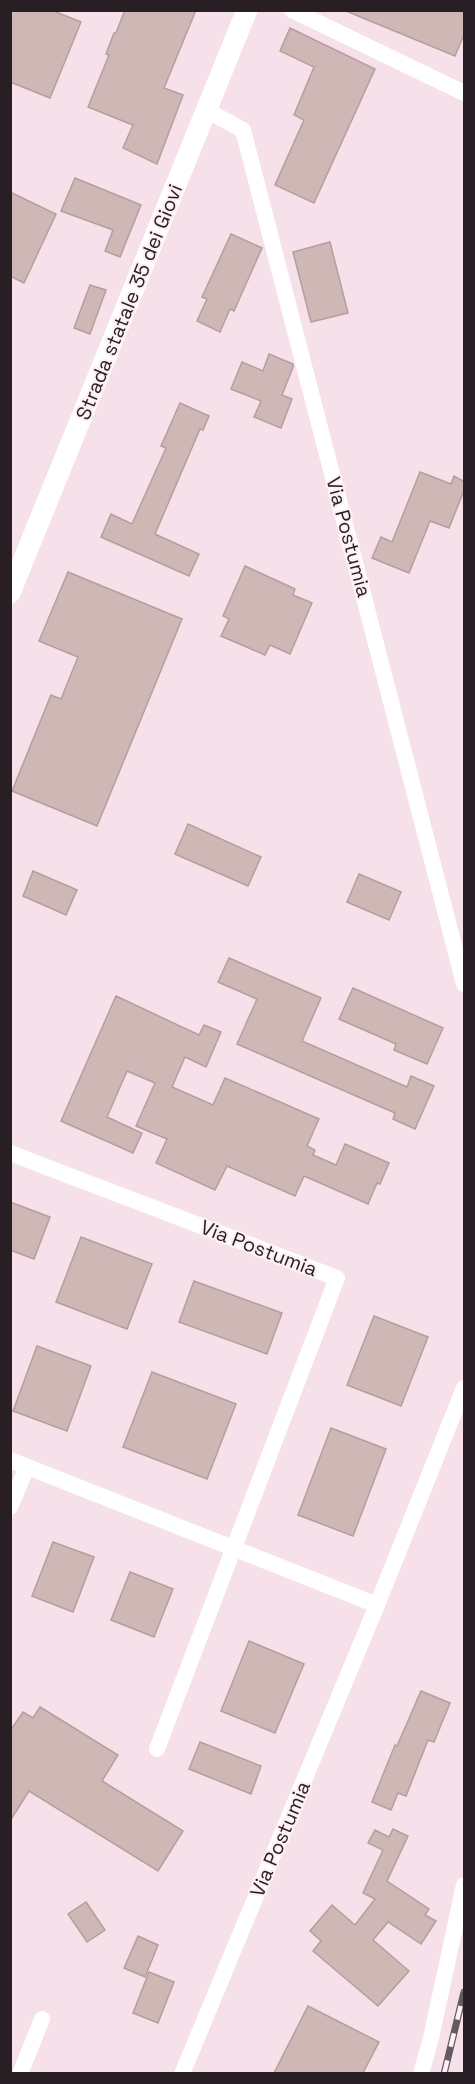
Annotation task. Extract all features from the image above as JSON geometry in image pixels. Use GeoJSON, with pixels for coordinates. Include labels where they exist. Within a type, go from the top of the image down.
{"type":"FeatureCollection","features":[{"type":"Feature","properties":{"kind":"main road","name":"Strada statale 35 dei Giovi"},"geometry":{"type":"LineString","coordinates":[[10,593],[247,10]]}},
{"type":"Feature","properties":{"kind":"street"},"geometry":{"type":"LineString","coordinates":[[292,10],[465,93]]}},
{"type":"Feature","properties":{"kind":"street","name":"Via Postumia"},"geometry":{"type":"LineString","coordinates":[[206,110],[243,130],[465,984]]}},
{"type":"Feature","properties":{"kind":"street","name":"Via Postumia"},"geometry":{"type":"LineString","coordinates":[[10,1153],[338,1278],[157,1749]]}},
{"type":"Feature","properties":{"kind":"street","name":"Via Postumia"},"geometry":{"type":"LineString","coordinates":[[182,2073],[465,1388]]}},
{"type":"Feature","properties":{"kind":"street"},"geometry":{"type":"LineString","coordinates":[[10,1460],[377,1605]]}},
{"type":"Feature","properties":{"kind":"street"},"geometry":{"type":"LineString","coordinates":[[10,1507],[27,1467]]}},
{"type":"Feature","properties":{"kind":"street"},"geometry":{"type":"LineString","coordinates":[[421,2073],[465,1885]]}},
{"type":"Feature","properties":{"kind":"street"},"geometry":{"type":"LineString","coordinates":[[20,2073],[42,2019]]}},
{"type":"Feature","properties":{"kind":"building"},"geometry":{"type":"Polygon","coordinates":[[[10,10],[51,10],[81,22],[50,98],[10,82],[10,10]]]}},
{"type":"Feature","properties":{"kind":"building"},"geometry":{"type":"Polygon","coordinates":[[[125,10],[196,10],[164,88],[183,95],[157,164],[123,148],[133,125],[88,107],[109,55],[106,54],[114,33],[116,33],[125,10]]]}},
{"type":"Feature","properties":{"kind":"building"},"geometry":{"type":"Polygon","coordinates":[[[465,10],[465,32],[455,56],[346,11],[465,10]]]}},
{"type":"Feature","properties":{"kind":"building"},"geometry":{"type":"Polygon","coordinates":[[[290,28],[375,69],[314,203],[275,185],[304,120],[294,115],[314,67],[280,51],[290,28]]]}},
{"type":"Feature","properties":{"kind":"building"},"geometry":{"type":"Polygon","coordinates":[[[75,178],[141,205],[120,257],[105,251],[113,230],[61,211],[75,178]]]}},
{"type":"Feature","properties":{"kind":"building"},"geometry":{"type":"Polygon","coordinates":[[[10,192],[56,214],[24,283],[10,276],[10,192]]]}},
{"type":"Feature","properties":{"kind":"building"},"geometry":{"type":"Polygon","coordinates":[[[231,234],[262,248],[234,311],[230,309],[220,332],[197,321],[207,299],[202,297],[231,234]]]}},
{"type":"Feature","properties":{"kind":"building"},"geometry":{"type":"Polygon","coordinates":[[[330,242],[348,313],[311,322],[293,252],[330,242]]]}},
{"type":"Feature","properties":{"kind":"building"},"geometry":{"type":"Polygon","coordinates":[[[90,285],[106,290],[90,334],[74,328],[90,285]]]}},
{"type":"Feature","properties":{"kind":"building"},"geometry":{"type":"Polygon","coordinates":[[[269,354],[293,364],[282,395],[292,399],[281,428],[254,417],[261,401],[231,389],[242,362],[263,371],[269,354]]]}},
{"type":"Feature","properties":{"kind":"building"},"geometry":{"type":"Polygon","coordinates":[[[180,403],[209,416],[203,430],[200,429],[155,534],[199,554],[189,576],[101,537],[111,514],[132,524],[166,448],[161,446],[180,403]]]}},
{"type":"Feature","properties":{"kind":"building"},"geometry":{"type":"Polygon","coordinates":[[[420,472],[451,484],[454,476],[465,482],[465,488],[449,528],[430,521],[409,573],[372,558],[381,537],[392,542],[420,472]]]}},
{"type":"Feature","properties":{"kind":"building"},"geometry":{"type":"Polygon","coordinates":[[[245,566],[295,589],[293,595],[312,603],[290,654],[270,645],[265,655],[221,636],[229,619],[223,616],[245,566]]]}},
{"type":"Feature","properties":{"kind":"building"},"geometry":{"type":"Polygon","coordinates":[[[68,572],[182,619],[97,826],[12,791],[51,695],[61,699],[78,657],[39,641],[68,572]]]}},
{"type":"Feature","properties":{"kind":"building"},"geometry":{"type":"Polygon","coordinates":[[[188,824],[261,857],[248,886],[175,854],[188,824]]]}},
{"type":"Feature","properties":{"kind":"building"},"geometry":{"type":"Polygon","coordinates":[[[33,871],[77,890],[66,915],[23,896],[33,871]]]}},
{"type":"Feature","properties":{"kind":"building"},"geometry":{"type":"Polygon","coordinates":[[[359,874],[401,892],[389,920],[347,902],[359,874]]]}},
{"type":"Feature","properties":{"kind":"building"},"geometry":{"type":"Polygon","coordinates":[[[229,958],[321,998],[302,1041],[407,1087],[411,1076],[434,1086],[415,1129],[393,1119],[395,1113],[237,1044],[257,999],[218,982],[229,958]]]}},
{"type":"Feature","properties":{"kind":"building"},"geometry":{"type":"Polygon","coordinates":[[[353,988],[443,1028],[427,1064],[394,1050],[396,1044],[339,1019],[353,988]]]}},
{"type":"Feature","properties":{"kind":"building"},"geometry":{"type":"Polygon","coordinates":[[[116,996],[199,1035],[204,1025],[221,1032],[206,1067],[185,1057],[172,1087],[213,1105],[225,1078],[319,1119],[307,1146],[315,1150],[313,1155],[336,1165],[345,1144],[389,1163],[368,1204],[304,1176],[295,1196],[227,1166],[215,1190],[156,1163],[167,1139],[136,1126],[155,1083],[127,1071],[107,1117],[142,1133],[133,1153],[61,1121],[116,996]]]}},
{"type":"Feature","properties":{"kind":"building"},"geometry":{"type":"Polygon","coordinates":[[[10,1202],[50,1217],[34,1259],[10,1250],[10,1202]]]}},
{"type":"Feature","properties":{"kind":"building"},"geometry":{"type":"Polygon","coordinates":[[[81,1237],[152,1264],[127,1329],[56,1302],[81,1237]]]}},
{"type":"Feature","properties":{"kind":"building"},"geometry":{"type":"Polygon","coordinates":[[[194,1281],[282,1313],[267,1354],[179,1322],[194,1281]]]}},
{"type":"Feature","properties":{"kind":"building"},"geometry":{"type":"Polygon","coordinates":[[[374,1316],[428,1337],[401,1406],[347,1385],[374,1316]]]}},
{"type":"Feature","properties":{"kind":"building"},"geometry":{"type":"Polygon","coordinates":[[[37,1346],[91,1366],[67,1431],[13,1411],[37,1346]]]}},
{"type":"Feature","properties":{"kind":"building"},"geometry":{"type":"Polygon","coordinates":[[[152,1372],[236,1404],[207,1479],[123,1447],[152,1372]]]}},
{"type":"Feature","properties":{"kind":"building"},"geometry":{"type":"Polygon","coordinates":[[[331,1428],[386,1449],[353,1536],[298,1515],[331,1428]]]}},
{"type":"Feature","properties":{"kind":"building"},"geometry":{"type":"Polygon","coordinates":[[[53,1542],[94,1557],[73,1612],[32,1596],[53,1542]]]}},
{"type":"Feature","properties":{"kind":"building"},"geometry":{"type":"Polygon","coordinates":[[[130,1572],[173,1589],[154,1637],[111,1620],[130,1572]]]}},
{"type":"Feature","properties":{"kind":"building"},"geometry":{"type":"Polygon","coordinates":[[[249,1641],[304,1664],[275,1733],[221,1711],[249,1641]]]}},
{"type":"Feature","properties":{"kind":"building"},"geometry":{"type":"Polygon","coordinates":[[[421,1691],[450,1703],[434,1742],[428,1740],[406,1796],[398,1793],[391,1810],[372,1802],[395,1745],[397,1746],[421,1691]]]}},
{"type":"Feature","properties":{"kind":"building"},"geometry":{"type":"Polygon","coordinates":[[[40,1707],[118,1755],[102,1781],[183,1831],[158,1871],[29,1791],[10,1821],[10,1731],[23,1712],[33,1718],[40,1707]]]}},
{"type":"Feature","properties":{"kind":"building"},"geometry":{"type":"Polygon","coordinates":[[[200,1742],[261,1766],[251,1794],[189,1769],[200,1742]]]}},
{"type":"Feature","properties":{"kind":"building"},"geometry":{"type":"Polygon","coordinates":[[[393,1829],[408,1836],[387,1881],[429,1909],[425,1915],[436,1921],[421,1944],[388,1922],[373,1940],[409,1971],[378,2006],[313,1951],[321,1941],[310,1931],[332,1905],[355,1925],[375,1899],[363,1893],[383,1850],[368,1843],[375,1830],[389,1837],[393,1829]]]}},
{"type":"Feature","properties":{"kind":"building"},"geometry":{"type":"Polygon","coordinates":[[[86,1902],[105,1930],[87,1942],[68,1914],[86,1902]]]}},
{"type":"Feature","properties":{"kind":"building"},"geometry":{"type":"Polygon","coordinates":[[[138,1936],[158,1945],[145,1977],[124,1968],[138,1936]]]}},
{"type":"Feature","properties":{"kind":"building"},"geometry":{"type":"Polygon","coordinates":[[[149,1972],[174,1982],[158,2023],[133,2013],[149,1972]]]}},
{"type":"Feature","properties":{"kind":"building"},"geometry":{"type":"Polygon","coordinates":[[[308,2006],[379,2042],[363,2073],[274,2073],[308,2006]]]}},
{"type":"Feature","properties":{"kind":"railway"},"geometry":{"type":"LineString","coordinates":[[444,2074],[464,1992]]}}]}
